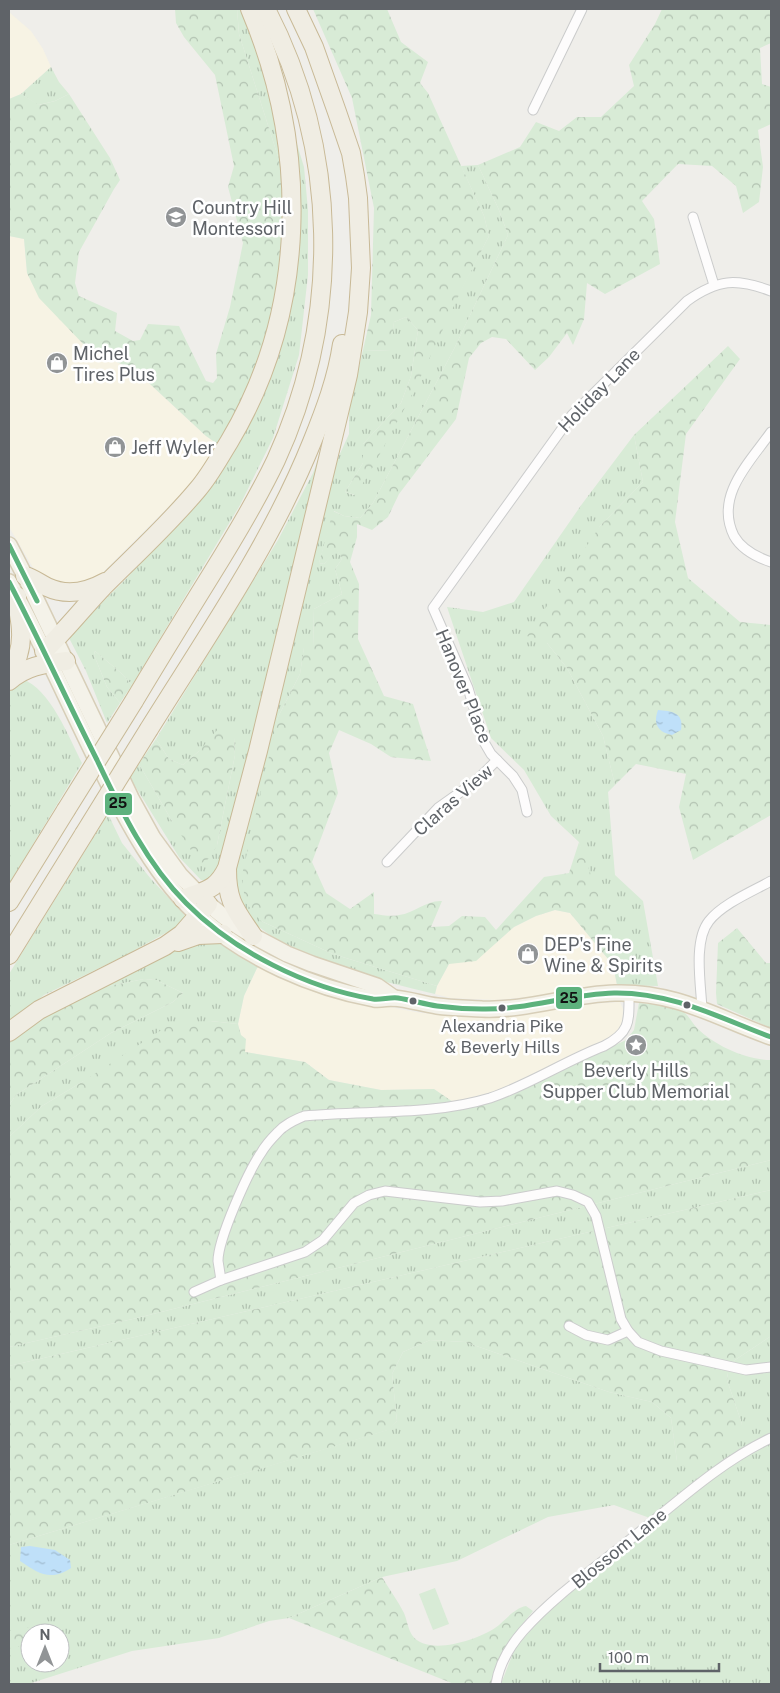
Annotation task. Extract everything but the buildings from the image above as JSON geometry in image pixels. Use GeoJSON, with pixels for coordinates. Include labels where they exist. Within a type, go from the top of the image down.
{"type":"FeatureCollection","features":[{"type":"Feature","properties":{"kind":"highway"},"geometry":{"type":"LineString","coordinates":[[9,679],[54,654],[114,576],[155,536],[198,488],[237,428],[261,378],[280,315],[288,274],[293,229],[292,181],[289,146],[273,72],[268,53],[250,9]]}},
{"type":"Feature","properties":{"kind":"highway"},"geometry":{"type":"LineString","coordinates":[[9,902],[236,534],[262,489],[295,413],[312,352],[318,320],[324,258],[323,220],[320,186],[311,134],[297,81],[287,52],[266,9]]}},
{"type":"Feature","properties":{"kind":"highway"},"geometry":{"type":"LineString","coordinates":[[165,946],[182,934],[197,903],[220,881],[227,868],[265,722],[348,374],[358,312],[361,268],[356,183],[351,153],[314,47],[296,9]]}},
{"type":"Feature","properties":{"kind":"highway"},"geometry":{"type":"LineString","coordinates":[[9,954],[254,559],[286,502],[327,405],[340,354],[347,306],[350,240],[347,182],[326,81]]}},
{"type":"Feature","properties":{"kind":"highway"},"geometry":{"type":"LineString","coordinates":[[26,576],[62,592],[79,592],[95,587],[114,576]]}},
{"type":"Feature","properties":{"kind":"highway"},"geometry":{"type":"LineString","coordinates":[[9,679],[16,664],[21,633],[13,589]]}},
{"type":"Feature","properties":{"kind":"highway"},"geometry":{"type":"LineString","coordinates":[[227,868],[228,893],[231,902],[253,936]]}},
{"type":"Feature","properties":{"kind":"highway"},"geometry":{"type":"LineString","coordinates":[[9,1032],[38,1010],[165,946],[198,935],[223,934]]}},
{"type":"Feature","properties":{"kind":"main road"},"geometry":{"type":"LineString","coordinates":[[9,545],[26,576],[54,654]]}},
{"type":"Feature","properties":{"kind":"main road"},"geometry":{"type":"LineString","coordinates":[[13,589],[54,654],[142,820],[197,903],[223,934],[262,960],[310,981],[337,990],[376,999],[394,998],[440,1006],[500,1009],[607,993],[658,995],[702,1009],[771,1038]]}},
{"type":"Feature","properties":{"kind":"main road"},"geometry":{"type":"LineString","coordinates":[[197,903],[287,954],[377,986],[394,998]]}},
{"type":"Feature","properties":{"kind":"street"},"geometry":{"type":"LineString","coordinates":[[533,110],[582,9]]}},
{"type":"Feature","properties":{"kind":"street"},"geometry":{"type":"LineString","coordinates":[[693,217],[714,285]]}},
{"type":"Feature","properties":{"kind":"street","name":"Holiday Lane"},"geometry":{"type":"LineString","coordinates":[[432,608],[572,415],[687,301],[714,285],[742,282],[771,291]]}},
{"type":"Feature","properties":{"kind":"street"},"geometry":{"type":"LineString","coordinates":[[771,432],[734,485],[728,504],[731,528],[738,542],[752,554],[771,562]]}},
{"type":"Feature","properties":{"kind":"street","name":"Hanover Place"},"geometry":{"type":"LineString","coordinates":[[432,608],[468,688],[484,742],[491,754],[513,776],[522,790],[527,812]]}},
{"type":"Feature","properties":{"kind":"street","name":"Claras View"},"geometry":{"type":"LineString","coordinates":[[387,862],[438,808],[476,781],[497,760]]}},
{"type":"Feature","properties":{"kind":"street"},"geometry":{"type":"LineString","coordinates":[[702,1009],[700,979],[703,930],[719,912],[771,881]]}},
{"type":"Feature","properties":{"kind":"street"},"geometry":{"type":"LineString","coordinates":[[221,1280],[218,1260],[220,1246],[247,1178],[261,1152],[278,1131],[293,1120],[304,1116],[426,1109],[465,1104],[493,1097],[604,1046],[621,1036],[629,1018],[629,993]]}},
{"type":"Feature","properties":{"kind":"street"},"geometry":{"type":"LineString","coordinates":[[194,1292],[221,1280],[305,1252],[323,1240],[354,1203],[369,1195],[385,1191],[480,1202],[502,1201],[557,1191],[573,1195],[588,1202],[596,1216],[621,1319],[628,1331],[638,1342],[661,1351],[746,1370],[771,1367]]}},
{"type":"Feature","properties":{"kind":"street"},"geometry":{"type":"LineString","coordinates":[[569,1326],[586,1335],[608,1340],[628,1331]]}},
{"type":"Feature","properties":{"kind":"street","name":"Blossom Lane"},"geometry":{"type":"LineString","coordinates":[[496,1684],[498,1673],[511,1646],[537,1615],[690,1491],[735,1457],[771,1438]]}},
{"type":"Feature","properties":{"kind":"shaded area"},"geometry":{"type":"Polygon","coordinates":[[[9,12],[31,31],[43,49],[51,67],[21,94],[9,99],[9,12]]]}},
{"type":"Feature","properties":{"kind":"shaded area"},"geometry":{"type":"Polygon","coordinates":[[[9,236],[24,239],[27,273],[87,348],[136,371],[206,436],[219,445],[194,481],[101,574],[85,583],[56,584],[35,571],[9,527],[9,236]]]}},
{"type":"Feature","properties":{"kind":"shaded area"},"geometry":{"type":"Polygon","coordinates":[[[555,910],[570,913],[613,965],[617,985],[540,996],[495,1000],[451,998],[435,994],[437,986],[449,964],[496,943],[514,927],[536,916],[555,910]]]}},
{"type":"Feature","properties":{"kind":"shaded area"},"geometry":{"type":"Polygon","coordinates":[[[258,966],[326,995],[421,1013],[483,1017],[518,1015],[590,1004],[620,1002],[623,1009],[622,1025],[615,1036],[497,1091],[453,1102],[434,1089],[381,1090],[329,1080],[305,1062],[245,1052],[238,1024],[244,996],[258,966]]]}},
{"type":"Feature","properties":{"kind":"green space"},"geometry":{"type":"Polygon","coordinates":[[[175,9],[237,9],[239,34],[287,185],[287,237],[261,360],[219,445],[206,436],[136,371],[87,348],[39,298],[27,273],[24,239],[9,236],[9,99],[21,94],[39,105],[55,101],[69,94],[110,158],[120,180],[79,252],[75,283],[79,296],[117,313],[115,331],[133,341],[140,340],[148,324],[179,326],[206,381],[213,383],[217,378],[216,354],[230,307],[243,243],[228,187],[234,166],[215,75],[184,37],[176,23],[175,9]]]}},
{"type":"Feature","properties":{"kind":"green space"},"geometry":{"type":"Polygon","coordinates":[[[237,9],[243,9],[271,90],[287,185],[239,34],[237,9]]]}},
{"type":"Feature","properties":{"kind":"green space"},"geometry":{"type":"Polygon","coordinates":[[[313,9],[387,9],[401,42],[428,62],[420,83],[428,93],[484,216],[489,236],[415,389],[369,474],[355,495],[345,492],[363,463],[363,444],[401,403],[411,376],[418,330],[406,317],[394,322],[391,351],[363,350],[371,315],[374,208],[352,98],[313,9]]]}},
{"type":"Feature","properties":{"kind":"green space"},"geometry":{"type":"Polygon","coordinates":[[[662,9],[771,9],[771,43],[760,48],[762,84],[771,87],[771,124],[758,130],[763,167],[759,202],[743,213],[736,186],[712,166],[678,164],[642,201],[654,219],[660,264],[605,294],[587,283],[584,319],[573,345],[567,333],[549,357],[535,370],[506,339],[492,337],[481,343],[469,358],[456,419],[399,494],[388,517],[372,530],[357,524],[357,537],[350,562],[359,584],[358,639],[384,696],[413,704],[431,761],[391,757],[371,744],[339,730],[329,753],[338,793],[312,862],[326,893],[350,909],[374,892],[374,914],[387,916],[405,914],[431,902],[442,901],[431,927],[449,926],[462,916],[485,917],[496,930],[544,877],[569,873],[579,842],[611,930],[613,965],[570,913],[555,910],[536,916],[514,927],[476,961],[449,964],[437,986],[333,954],[261,921],[245,902],[242,875],[278,717],[300,674],[304,647],[313,648],[314,609],[342,594],[335,569],[342,559],[337,550],[324,564],[319,563],[333,511],[344,516],[360,518],[373,503],[455,347],[508,235],[499,210],[478,165],[520,147],[536,122],[559,131],[577,117],[601,117],[634,86],[629,65],[655,24],[662,9]]]}},
{"type":"Feature","properties":{"kind":"green space"},"geometry":{"type":"Polygon","coordinates":[[[51,67],[59,82],[69,94],[55,101],[38,105],[21,94],[51,67]]]}},
{"type":"Feature","properties":{"kind":"green space"},"geometry":{"type":"Polygon","coordinates":[[[296,141],[304,167],[308,210],[308,275],[299,355],[273,438],[240,505],[132,685],[95,651],[94,655],[107,687],[120,703],[107,723],[86,671],[68,636],[125,580],[208,490],[300,221],[296,141]]]}},
{"type":"Feature","properties":{"kind":"green space"},"geometry":{"type":"Polygon","coordinates":[[[478,165],[499,210],[508,235],[455,347],[373,503],[360,518],[344,516],[334,511],[319,563],[324,564],[337,549],[342,559],[335,569],[342,594],[314,609],[313,649],[304,648],[300,674],[278,717],[272,749],[261,921],[333,954],[437,986],[435,994],[343,970],[299,952],[278,940],[250,920],[240,909],[236,898],[234,871],[333,469],[349,434],[349,409],[363,350],[390,351],[394,322],[406,317],[418,330],[411,376],[401,403],[363,444],[363,463],[345,492],[354,495],[489,236],[484,216],[461,166],[478,165]]]}},
{"type":"Feature","properties":{"kind":"green space"},"geometry":{"type":"Polygon","coordinates":[[[728,346],[740,359],[686,434],[675,522],[688,578],[740,622],[771,625],[771,815],[693,860],[679,807],[686,774],[636,764],[615,785],[603,736],[567,668],[547,643],[527,636],[600,526],[643,482],[634,435],[728,346]]]}},
{"type":"Feature","properties":{"kind":"green space"},"geometry":{"type":"Polygon","coordinates":[[[336,411],[218,873],[211,881],[201,880],[179,857],[130,778],[139,764],[172,821],[217,845],[235,755],[234,738],[199,751],[183,765],[169,759],[156,739],[278,540],[313,473],[336,411]]]}},
{"type":"Feature","properties":{"kind":"green space"},"geometry":{"type":"Polygon","coordinates":[[[634,435],[643,482],[600,526],[547,643],[567,668],[603,736],[615,785],[608,792],[615,875],[643,901],[658,986],[617,985],[579,842],[551,816],[524,770],[491,738],[447,607],[483,612],[514,602],[582,504],[634,435]]]}},
{"type":"Feature","properties":{"kind":"green space"},"geometry":{"type":"Polygon","coordinates":[[[95,651],[132,685],[120,703],[107,687],[94,655],[95,651]]]}},
{"type":"Feature","properties":{"kind":"green space"},"geometry":{"type":"Polygon","coordinates":[[[22,679],[32,684],[50,703],[82,763],[9,884],[9,692],[22,679]]]}},
{"type":"Feature","properties":{"kind":"green space"},"geometry":{"type":"Polygon","coordinates":[[[219,728],[227,729],[234,738],[235,755],[217,845],[210,858],[200,864],[172,821],[139,764],[156,739],[169,759],[183,765],[199,751],[219,728]]]}},
{"type":"Feature","properties":{"kind":"green space"},"geometry":{"type":"Polygon","coordinates":[[[108,814],[122,843],[186,918],[182,924],[124,956],[44,995],[9,1023],[9,974],[108,814]]]}},
{"type":"Feature","properties":{"kind":"green space"},"geometry":{"type":"Polygon","coordinates":[[[737,928],[766,963],[771,963],[771,1028],[717,1004],[718,943],[737,928]]]}},
{"type":"Feature","properties":{"kind":"green space"},"geometry":{"type":"Polygon","coordinates":[[[210,939],[222,944],[258,966],[244,996],[238,1024],[210,1021],[82,1082],[42,1106],[9,1137],[9,1105],[16,1095],[111,1033],[173,1002],[183,993],[156,980],[144,979],[99,988],[192,941],[210,939]]]}},
{"type":"Feature","properties":{"kind":"green space"},"geometry":{"type":"Polygon","coordinates":[[[144,979],[156,980],[183,993],[173,1002],[111,1033],[16,1095],[9,1105],[9,1043],[46,1016],[99,988],[144,979]]]}},
{"type":"Feature","properties":{"kind":"green space"},"geometry":{"type":"Polygon","coordinates":[[[639,1003],[666,1006],[682,1011],[704,1035],[722,1046],[752,1058],[771,1060],[771,1160],[137,1318],[9,1347],[9,1137],[42,1106],[166,1027],[210,1021],[238,1024],[241,1035],[246,1039],[245,1052],[305,1062],[329,1080],[381,1090],[434,1089],[453,1102],[458,1108],[500,1099],[626,1040],[634,1030],[639,1003]]]}},
{"type":"Feature","properties":{"kind":"green space"},"geometry":{"type":"Polygon","coordinates":[[[771,1160],[771,1190],[9,1366],[9,1347],[137,1318],[771,1160]]]}},
{"type":"Feature","properties":{"kind":"green space"},"geometry":{"type":"Polygon","coordinates":[[[771,1190],[771,1336],[729,1364],[727,1380],[742,1424],[720,1450],[693,1473],[677,1461],[671,1418],[652,1402],[609,1392],[465,1342],[430,1340],[403,1352],[392,1374],[397,1421],[388,1430],[9,1545],[9,1366],[771,1190]]]}},
{"type":"Feature","properties":{"kind":"green space"},"geometry":{"type":"Polygon","coordinates":[[[771,1336],[771,1684],[501,1684],[515,1648],[547,1612],[658,1521],[614,1505],[548,1517],[457,1561],[382,1577],[289,1618],[269,1621],[219,1638],[132,1651],[70,1671],[70,1623],[20,1623],[20,1673],[63,1673],[28,1684],[9,1684],[9,1545],[387,1430],[397,1421],[392,1374],[403,1352],[430,1340],[465,1342],[609,1392],[652,1402],[671,1418],[677,1461],[742,1424],[727,1380],[729,1364],[771,1336]]]}},
{"type":"Feature","properties":{"kind":"green space"},"geometry":{"type":"Polygon","coordinates":[[[382,1577],[404,1613],[412,1635],[419,1642],[429,1645],[440,1646],[465,1641],[487,1633],[522,1607],[526,1606],[533,1611],[512,1637],[499,1662],[491,1684],[454,1684],[289,1618],[382,1577]]]}},
{"type":"Feature","properties":{"kind":"green space"},"geometry":{"type":"Polygon","coordinates":[[[435,1588],[449,1624],[433,1630],[419,1594],[435,1588]]]}},
{"type":"Feature","properties":{"kind":"green space"},"geometry":{"type":"Polygon","coordinates":[[[20,1629],[20,1646],[9,1649],[9,1631],[20,1629]]]}},
{"type":"Feature","properties":{"kind":"water"},"geometry":{"type":"Polygon","coordinates":[[[658,710],[676,714],[680,719],[681,730],[672,735],[663,732],[656,723],[658,710]]]}},
{"type":"Feature","properties":{"kind":"water"},"geometry":{"type":"Polygon","coordinates":[[[30,1546],[55,1550],[70,1560],[71,1568],[57,1575],[44,1574],[33,1569],[20,1561],[21,1547],[30,1546]]]}},
{"type":"Feature","properties":{"kind":"transit line","name":"25"},"geometry":{"type":"LineString","coordinates":[[9,545],[37,601]]}},
{"type":"Feature","properties":{"kind":"transit line","name":"25"},"geometry":{"type":"LineString","coordinates":[[9,582],[115,798],[147,853],[159,871],[186,903],[226,937],[248,952],[272,965],[323,986],[373,999],[398,998],[437,1006],[499,1009],[598,994],[635,994],[675,1001],[714,1014],[771,1037]]}},
{"type":"Feature","properties":{"kind":"place","name":"Country Hill Montessori"},"geometry":{"type":"Point","coordinates":[176,217]}},
{"type":"Feature","properties":{"kind":"place","name":"Michel Tires Plus"},"geometry":{"type":"Point","coordinates":[57,363]}},
{"type":"Feature","properties":{"kind":"place","name":"Jeff Wyler"},"geometry":{"type":"Point","coordinates":[115,447]}},
{"type":"Feature","properties":{"kind":"place","name":"DEP's Fine Wine & Spirits"},"geometry":{"type":"Point","coordinates":[528,954]}},
{"type":"Feature","properties":{"kind":"place","name":"Alexandria Pike & Beverly Hills"},"geometry":{"type":"Point","coordinates":[502,1008]}},
{"type":"Feature","properties":{"kind":"place","name":"Beverly Hills Supper Club Memorial"},"geometry":{"type":"Point","coordinates":[636,1045]}}]}
